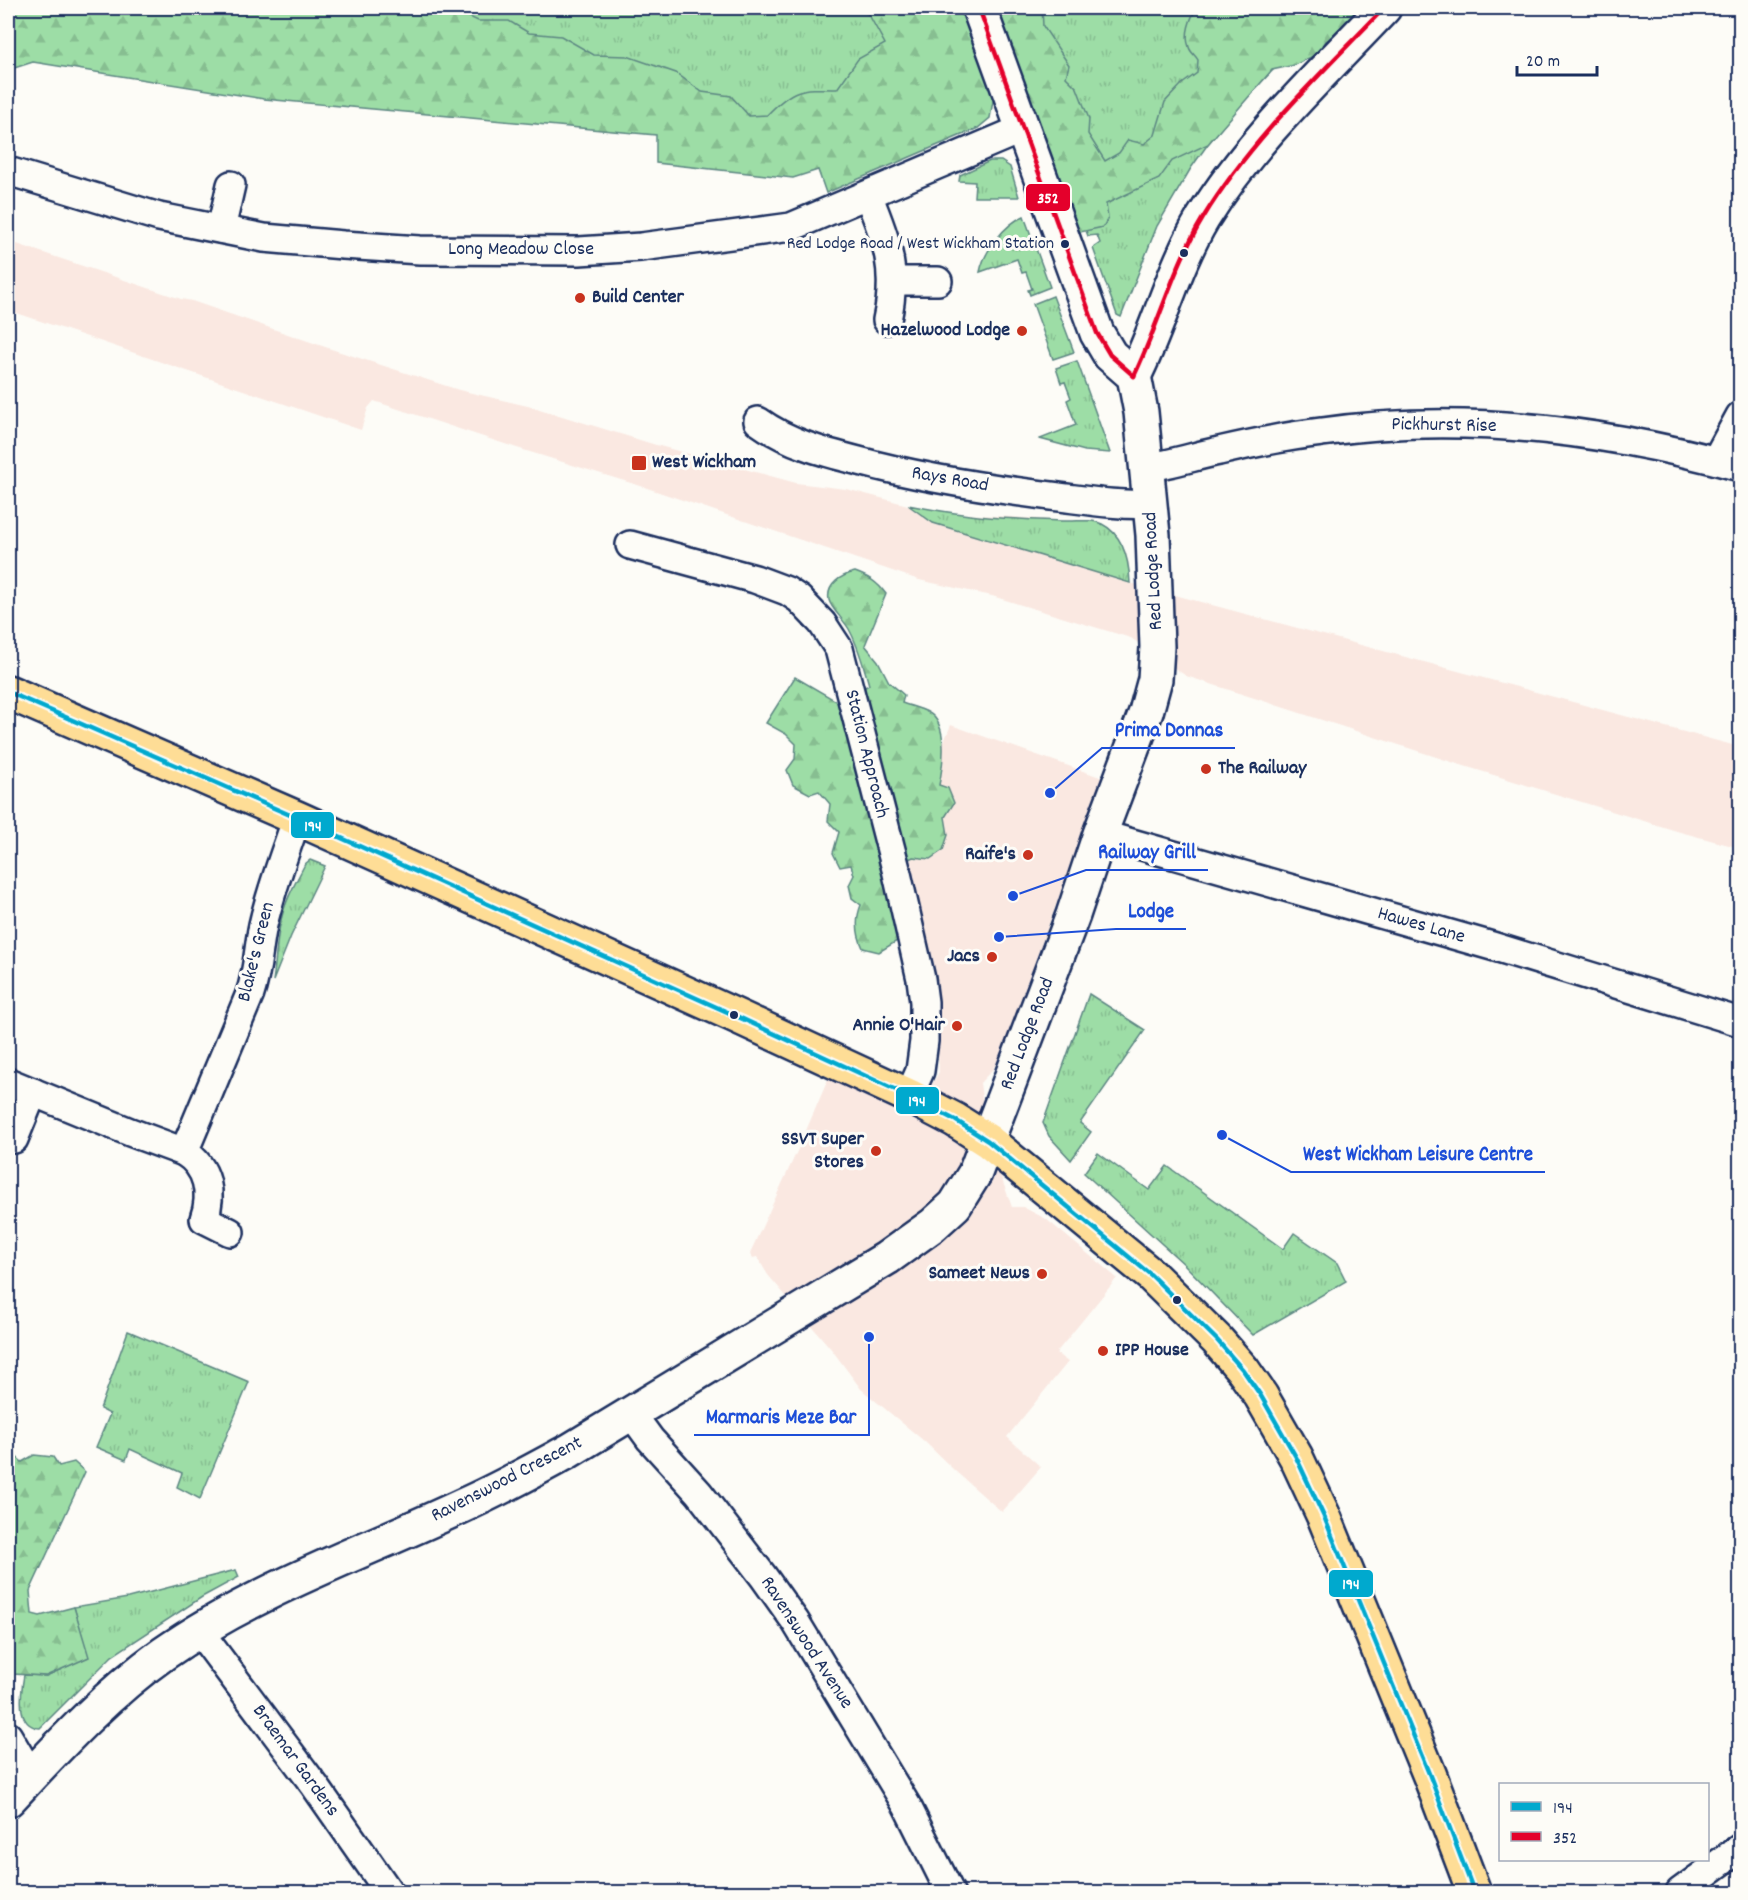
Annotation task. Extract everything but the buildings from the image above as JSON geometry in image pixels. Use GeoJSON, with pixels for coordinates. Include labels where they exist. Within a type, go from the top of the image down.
{"type":"FeatureCollection","features":[{"type":"Feature","properties":{"kind":"main road"},"geometry":{"type":"LineString","coordinates":[[8,692],[297,818],[909,1096],[955,1120],[988,1141],[1151,1275],[1216,1340],[1243,1370],[1261,1396],[1296,1457],[1325,1519],[1430,1776],[1474,1893]]}},
{"type":"Feature","properties":{"kind":"street"},"geometry":{"type":"LineString","coordinates":[[979,8],[1101,342],[1110,355],[1134,376],[1147,350],[1168,289],[1185,251],[1203,218],[1228,181],[1257,143],[1384,8]]}},
{"type":"Feature","properties":{"kind":"street","name":"Long Meadow Close"},"geometry":{"type":"LineString","coordinates":[[8,171],[159,217],[292,241],[381,248],[505,252],[579,251],[641,247],[777,230],[802,223],[1022,129]]}},
{"type":"Feature","properties":{"kind":"street"},"geometry":{"type":"LineString","coordinates":[[221,229],[231,184]]}},
{"type":"Feature","properties":{"kind":"street"},"geometry":{"type":"LineString","coordinates":[[868,195],[888,251],[893,281],[887,320]]}},
{"type":"Feature","properties":{"kind":"street"},"geometry":{"type":"LineString","coordinates":[[893,281],[938,281]]}},
{"type":"Feature","properties":{"kind":"street","name":"Red Lodge Road"},"geometry":{"type":"LineString","coordinates":[[988,1141],[1073,915],[1152,693],[1157,665],[1155,567],[1148,467],[1134,376]]}},
{"type":"Feature","properties":{"kind":"street"},"geometry":{"type":"LineString","coordinates":[[1728,464],[1740,416]]}},
{"type":"Feature","properties":{"kind":"street","name":"Rays Road"},"geometry":{"type":"LineString","coordinates":[[758,421],[776,433],[808,446],[881,467],[935,479],[991,489],[1118,505],[1151,504]]}},
{"type":"Feature","properties":{"kind":"street","name":"Pickhurst Rise"},"geometry":{"type":"LineString","coordinates":[[1148,467],[1167,465],[1282,437],[1366,426],[1438,424],[1504,426],[1572,432],[1653,446],[1728,464]]}},
{"type":"Feature","properties":{"kind":"street","name":"Station Approach"},"geometry":{"type":"LineString","coordinates":[[630,545],[755,579],[787,591],[799,599],[822,623],[839,649],[896,869],[921,979],[924,1002],[924,1041],[920,1071],[909,1096]]}},
{"type":"Feature","properties":{"kind":"street","name":"Blake's Green"},"geometry":{"type":"LineString","coordinates":[[184,1152],[257,974],[268,903],[297,818]]}},
{"type":"Feature","properties":{"kind":"street","name":"Hawes Lane"},"geometry":{"type":"LineString","coordinates":[[1100,834],[1492,946],[1740,1022]]}},
{"type":"Feature","properties":{"kind":"street"},"geometry":{"type":"LineString","coordinates":[[8,1082],[194,1158],[200,1166],[209,1193],[209,1204],[204,1219],[230,1232]]}},
{"type":"Feature","properties":{"kind":"street"},"geometry":{"type":"LineString","coordinates":[[14,1139],[33,1092]]}},
{"type":"Feature","properties":{"kind":"street","name":"Ravenswood Crescent"},"geometry":{"type":"LineString","coordinates":[[8,1800],[111,1696],[164,1653],[199,1630],[276,1589],[518,1479],[874,1266],[933,1225],[956,1205],[988,1141]]}},
{"type":"Feature","properties":{"kind":"street","name":"Ravenswood Avenue"},"geometry":{"type":"LineString","coordinates":[[631,1413],[650,1439],[699,1493],[795,1621],[907,1806],[950,1893]]}},
{"type":"Feature","properties":{"kind":"street","name":"Braemar Gardens"},"geometry":{"type":"LineString","coordinates":[[199,1630],[315,1786],[389,1893]]}},
{"type":"Feature","properties":{"kind":"street"},"geometry":{"type":"LineString","coordinates":[[8,1736],[22,1760],[34,1773]]}},
{"type":"Feature","properties":{"kind":"street"},"geometry":{"type":"LineString","coordinates":[[1680,1893],[1740,1848]]}},
{"type":"Feature","properties":{"kind":"shaded area"},"geometry":{"type":"Polygon","coordinates":[[[8,241],[459,390],[536,408],[656,445],[796,483],[846,489],[951,513],[1070,521],[1090,520],[1111,530],[1119,540],[1126,552],[1130,583],[1740,747],[1740,848],[1461,765],[1186,676],[1131,638],[992,596],[919,580],[644,487],[374,401],[368,408],[361,430],[8,310],[8,241]]]}},
{"type":"Feature","properties":{"kind":"shaded area"},"geometry":{"type":"Polygon","coordinates":[[[951,725],[1103,778],[999,1059],[980,1083],[988,1141],[1012,1207],[1023,1207],[1046,1219],[1117,1278],[1056,1353],[1068,1362],[1007,1437],[1041,1467],[1002,1512],[924,1441],[861,1389],[832,1350],[768,1275],[757,1257],[753,1258],[750,1253],[829,1077],[914,1119],[939,1072],[936,1001],[901,842],[951,725]]]}},
{"type":"Feature","properties":{"kind":"green space"},"geometry":{"type":"Polygon","coordinates":[[[8,8],[451,8],[478,21],[509,21],[529,33],[561,36],[594,55],[627,56],[676,73],[702,92],[731,96],[749,116],[767,115],[784,99],[798,92],[837,89],[858,59],[885,44],[869,15],[858,8],[1042,8],[1043,26],[1069,65],[1066,77],[1077,88],[1089,119],[1088,134],[1105,161],[1119,153],[1128,140],[1144,144],[1155,135],[1165,102],[1182,84],[1197,73],[1198,60],[1190,49],[1187,32],[1197,8],[1370,8],[1347,29],[1324,42],[1317,54],[1295,65],[1272,70],[1208,144],[1172,161],[1159,179],[1106,204],[1108,218],[1103,227],[1076,233],[1023,90],[993,101],[990,118],[978,128],[826,193],[818,170],[793,178],[656,163],[656,135],[264,99],[33,62],[8,70],[8,8]]]}},
{"type":"Feature","properties":{"kind":"green space"},"geometry":{"type":"Polygon","coordinates":[[[227,8],[948,8],[782,142],[227,8]]]}},
{"type":"Feature","properties":{"kind":"green space"},"geometry":{"type":"Polygon","coordinates":[[[1002,8],[1333,8],[1249,95],[1191,168],[1157,226],[1121,317],[1117,315],[1093,248],[1100,243],[1097,235],[1088,236],[1002,8]]]}},
{"type":"Feature","properties":{"kind":"green space"},"geometry":{"type":"Polygon","coordinates":[[[990,161],[1001,161],[1010,167],[1019,197],[974,197],[975,182],[959,181],[960,175],[990,161]]]}},
{"type":"Feature","properties":{"kind":"green space"},"geometry":{"type":"Polygon","coordinates":[[[1024,216],[1050,287],[1030,295],[1028,290],[1032,289],[1026,272],[1022,273],[1017,259],[980,272],[996,239],[1010,225],[1024,216]]]}},
{"type":"Feature","properties":{"kind":"green space"},"geometry":{"type":"Polygon","coordinates":[[[1053,296],[1074,352],[1053,359],[1033,304],[1053,296]]]}},
{"type":"Feature","properties":{"kind":"green space"},"geometry":{"type":"Polygon","coordinates":[[[1077,361],[1110,453],[1085,451],[1040,439],[1076,425],[1067,400],[1071,398],[1065,382],[1061,383],[1056,368],[1077,361]]]}},
{"type":"Feature","properties":{"kind":"green space"},"geometry":{"type":"Polygon","coordinates":[[[908,505],[988,517],[1098,522],[1116,535],[1124,549],[1130,583],[933,523],[908,505]]]}},
{"type":"Feature","properties":{"kind":"green space"},"geometry":{"type":"Polygon","coordinates":[[[855,572],[872,580],[886,594],[865,645],[878,661],[889,682],[904,695],[902,703],[926,711],[935,718],[940,726],[943,746],[939,785],[948,788],[954,803],[945,817],[948,835],[943,850],[930,859],[913,857],[886,871],[900,926],[897,941],[879,952],[863,948],[861,942],[857,921],[861,905],[852,898],[849,885],[854,875],[851,865],[840,867],[833,853],[839,832],[828,821],[830,804],[819,791],[810,794],[793,785],[787,770],[795,759],[796,744],[786,734],[766,723],[795,677],[836,701],[869,685],[853,637],[829,600],[832,585],[845,575],[855,572]]]}},
{"type":"Feature","properties":{"kind":"green space"},"geometry":{"type":"Polygon","coordinates":[[[310,860],[325,866],[291,936],[273,981],[284,909],[305,864],[310,860]]]}},
{"type":"Feature","properties":{"kind":"green space"},"geometry":{"type":"Polygon","coordinates":[[[1089,994],[1145,1030],[1080,1123],[1091,1132],[1071,1160],[1049,1136],[1043,1123],[1089,994]]]}},
{"type":"Feature","properties":{"kind":"green space"},"geometry":{"type":"Polygon","coordinates":[[[1098,1153],[1149,1190],[1167,1166],[1283,1249],[1294,1233],[1337,1263],[1346,1281],[1253,1335],[1185,1265],[1084,1173],[1098,1153]]]}},
{"type":"Feature","properties":{"kind":"green space"},"geometry":{"type":"Polygon","coordinates":[[[128,1331],[249,1382],[200,1499],[177,1487],[182,1473],[130,1449],[126,1460],[96,1447],[110,1414],[100,1409],[128,1331]]]}},
{"type":"Feature","properties":{"kind":"green space"},"geometry":{"type":"Polygon","coordinates":[[[8,1438],[11,1452],[22,1462],[34,1455],[53,1457],[59,1466],[74,1462],[85,1472],[30,1591],[32,1614],[40,1616],[74,1607],[89,1657],[46,1676],[13,1674],[8,1625],[8,1438]]]}},
{"type":"Feature","properties":{"kind":"green space"},"geometry":{"type":"Polygon","coordinates":[[[236,1570],[239,1577],[202,1597],[112,1656],[40,1728],[27,1722],[23,1715],[21,1699],[24,1675],[46,1676],[88,1657],[74,1607],[128,1598],[236,1570]]]}},
{"type":"Feature","properties":{"kind":"transit line","name":"352"},"geometry":{"type":"LineString","coordinates":[[979,8],[1097,333],[1110,355],[1134,376]]}},
{"type":"Feature","properties":{"kind":"transit line","name":"352"},"geometry":{"type":"LineString","coordinates":[[1134,376],[1183,256],[1203,218],[1222,189],[1288,108],[1384,8]]}},
{"type":"Feature","properties":{"kind":"transit line","name":"194"},"geometry":{"type":"LineString","coordinates":[[8,692],[297,818],[734,1015],[909,1096],[955,1120],[988,1141],[1151,1275],[1217,1340],[1243,1370],[1261,1396],[1296,1457],[1325,1519],[1430,1776],[1474,1892]]}},
{"type":"Feature","properties":{"kind":"place","name":"Red Lodge Road / West Wickham Station"},"geometry":{"type":"Point","coordinates":[1065,244]}},
{"type":"Feature","properties":{"kind":"place","name":"Build Center"},"geometry":{"type":"Point","coordinates":[580,298]}},
{"type":"Feature","properties":{"kind":"place","name":"Hazelwood Lodge"},"geometry":{"type":"Point","coordinates":[1022,331]}},
{"type":"Feature","properties":{"kind":"place","name":"West Wickham"},"geometry":{"type":"Point","coordinates":[639,463]}},
{"type":"Feature","properties":{"kind":"place","name":"The Railway"},"geometry":{"type":"Point","coordinates":[1206,769]}},
{"type":"Feature","properties":{"kind":"place","name":"Prima Donnas"},"geometry":{"type":"Point","coordinates":[1050,793]}},
{"type":"Feature","properties":{"kind":"place","name":"Raife's"},"geometry":{"type":"Point","coordinates":[1028,855]}},
{"type":"Feature","properties":{"kind":"place","name":"Railway Grill"},"geometry":{"type":"Point","coordinates":[1013,896]}},
{"type":"Feature","properties":{"kind":"place","name":"Lodge"},"geometry":{"type":"Point","coordinates":[999,937]}},
{"type":"Feature","properties":{"kind":"place","name":"Jacs"},"geometry":{"type":"Point","coordinates":[992,957]}},
{"type":"Feature","properties":{"kind":"place","name":"Annie O'Hair"},"geometry":{"type":"Point","coordinates":[957,1026]}},
{"type":"Feature","properties":{"kind":"place","name":"West Wickham Leisure Centre"},"geometry":{"type":"Point","coordinates":[1222,1135]}},
{"type":"Feature","properties":{"kind":"place","name":"SSVT Super Stores"},"geometry":{"type":"Point","coordinates":[876,1151]}},
{"type":"Feature","properties":{"kind":"place","name":"Sameet News"},"geometry":{"type":"Point","coordinates":[1042,1274]}},
{"type":"Feature","properties":{"kind":"place","name":"Marmaris Meze Bar"},"geometry":{"type":"Point","coordinates":[869,1337]}},
{"type":"Feature","properties":{"kind":"place","name":"IPP House"},"geometry":{"type":"Point","coordinates":[1103,1351]}}]}
